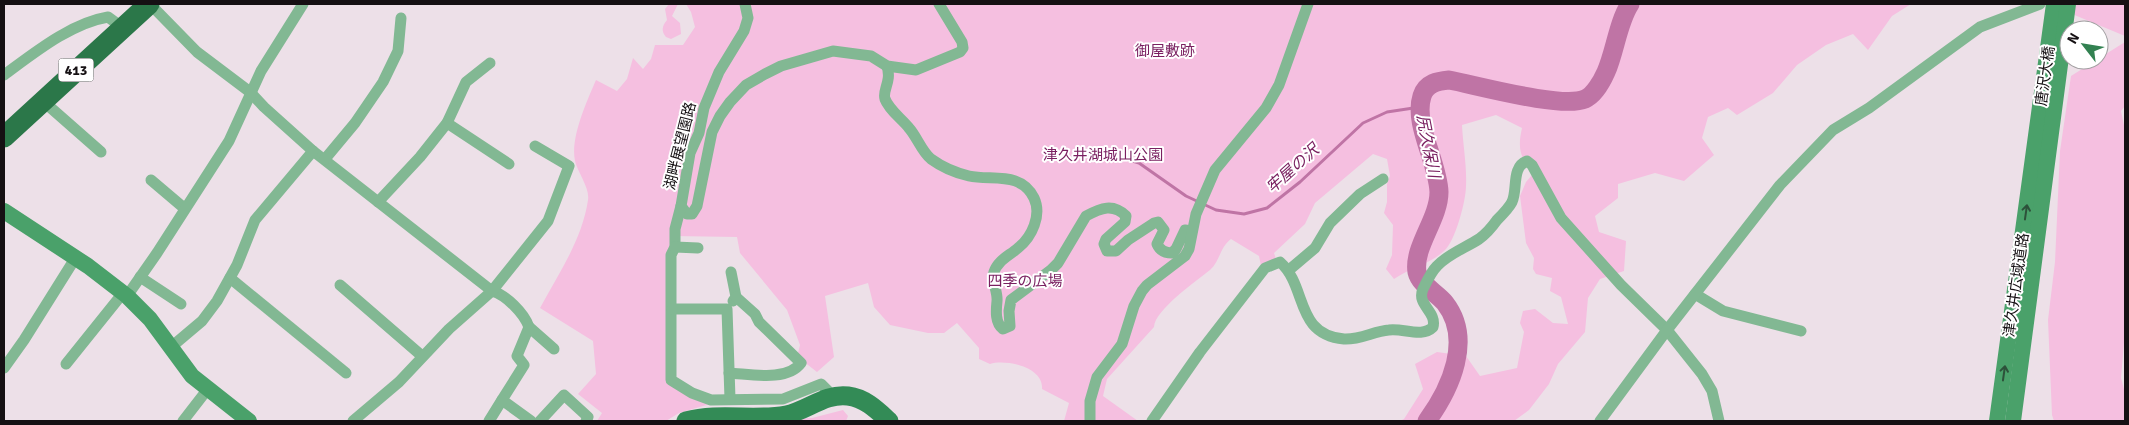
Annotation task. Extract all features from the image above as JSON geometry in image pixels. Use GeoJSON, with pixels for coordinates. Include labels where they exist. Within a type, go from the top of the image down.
{"type":"FeatureCollection","features":[{"type":"Feature","properties":{"kind":"highway","name":"413"},"geometry":{"type":"LineString","coordinates":[[4,137],[149,4]]}},
{"type":"Feature","properties":{"kind":"main road","name":"唐沢大橋"},"geometry":{"type":"LineString","coordinates":[[2041,150],[2054,4]]}},
{"type":"Feature","properties":{"kind":"main road","name":"唐沢大橋"},"geometry":{"type":"LineString","coordinates":[[2041,150],[2068,4]]}},
{"type":"Feature","properties":{"kind":"main road","name":"津久井広域道路"},"geometry":{"type":"LineString","coordinates":[[1997,421],[2041,150]]}},
{"type":"Feature","properties":{"kind":"main road","name":"津久井広域道路"},"geometry":{"type":"LineString","coordinates":[[2013,421],[2041,150]]}},
{"type":"Feature","properties":{"kind":"main road"},"geometry":{"type":"LineString","coordinates":[[4,211],[76,257],[125,294],[150,319],[187,370],[207,390],[249,421]]}},
{"type":"Feature","properties":{"kind":"main road"},"geometry":{"type":"LineString","coordinates":[[686,421],[714,416],[784,415],[833,396],[860,398],[889,421]]}},
{"type":"Feature","properties":{"kind":"street"},"geometry":{"type":"LineString","coordinates":[[149,4],[197,52],[250,92],[313,151],[492,291],[500,293],[526,320],[528,327],[554,350]]}},
{"type":"Feature","properties":{"kind":"street"},"geometry":{"type":"LineString","coordinates":[[66,364],[140,277],[229,141],[261,71],[303,4]]}},
{"type":"Feature","properties":{"kind":"street","name":"湖畔展望園路"},"geometry":{"type":"LineString","coordinates":[[745,4],[748,18],[744,31],[719,72],[704,108],[699,133],[690,153],[680,208],[684,211],[692,214],[698,206],[712,132],[730,102],[746,85],[781,66],[833,51],[871,56],[888,66]]}},
{"type":"Feature","properties":{"kind":"street"},"geometry":{"type":"LineString","coordinates":[[939,4],[964,48],[960,52],[916,70],[888,66],[890,78],[885,91],[886,101],[930,158],[950,170],[970,176],[1014,180],[1029,190],[1034,198],[1037,207],[1034,226],[1024,243],[997,265],[993,274],[997,297],[996,319],[999,326],[1003,329],[1010,326],[1010,305],[1014,296],[1058,263],[1086,216],[1094,212],[1109,206],[1120,210],[1126,216],[1125,222],[1106,239],[1104,244],[1106,251],[1111,252],[1116,251],[1128,240],[1154,223],[1158,222],[1164,227],[1157,244],[1158,248],[1167,253],[1176,249],[1185,230],[1192,231]]}},
{"type":"Feature","properties":{"kind":"street"},"geometry":{"type":"LineString","coordinates":[[1090,421],[1090,401],[1094,384],[1122,344],[1138,298],[1146,285],[1185,256],[1196,214],[1215,170],[1262,113],[1279,85],[1308,4]]}},
{"type":"Feature","properties":{"kind":"street"},"geometry":{"type":"LineString","coordinates":[[1600,421],[1667,330],[1780,185],[1833,130],[1869,108],[1980,27],[2040,4]]}},
{"type":"Feature","properties":{"kind":"street"},"geometry":{"type":"LineString","coordinates":[[4,75],[38,50],[91,20],[108,17],[123,28]]}},
{"type":"Feature","properties":{"kind":"street"},"geometry":{"type":"LineString","coordinates":[[325,160],[355,123],[383,82],[398,51],[401,18]]}},
{"type":"Feature","properties":{"kind":"street"},"geometry":{"type":"LineString","coordinates":[[378,202],[420,157],[447,123],[466,82],[490,63]]}},
{"type":"Feature","properties":{"kind":"street"},"geometry":{"type":"LineString","coordinates":[[43,101],[101,152]]}},
{"type":"Feature","properties":{"kind":"street"},"geometry":{"type":"LineString","coordinates":[[447,123],[510,164]]}},
{"type":"Feature","properties":{"kind":"street"},"geometry":{"type":"LineString","coordinates":[[353,421],[399,382],[422,356],[492,291],[548,221],[569,166],[535,146]]}},
{"type":"Feature","properties":{"kind":"street"},"geometry":{"type":"LineString","coordinates":[[170,348],[202,320],[217,301],[230,278],[255,220],[313,151]]}},
{"type":"Feature","properties":{"kind":"street"},"geometry":{"type":"LineString","coordinates":[[1152,421],[1200,352],[1264,268],[1280,262],[1289,270],[1308,318],[1313,326],[1321,332],[1343,339],[1390,330],[1422,333],[1429,331],[1434,322],[1433,317],[1423,303],[1421,295],[1430,276],[1437,265],[1479,238],[1512,203],[1517,173],[1523,163],[1527,161],[1532,165],[1567,226],[1621,285],[1667,330],[1702,374],[1712,391],[1719,421]]}},
{"type":"Feature","properties":{"kind":"street"},"geometry":{"type":"LineString","coordinates":[[1289,270],[1315,248],[1330,223],[1360,194],[1383,179]]}},
{"type":"Feature","properties":{"kind":"street"},"geometry":{"type":"LineString","coordinates":[[152,180],[184,208]]}},
{"type":"Feature","properties":{"kind":"street"},"geometry":{"type":"LineString","coordinates":[[680,208],[671,255],[671,380],[700,397],[711,400],[783,399],[820,384],[833,396]]}},
{"type":"Feature","properties":{"kind":"street"},"geometry":{"type":"LineString","coordinates":[[675,242],[698,248]]}},
{"type":"Feature","properties":{"kind":"street"},"geometry":{"type":"LineString","coordinates":[[4,368],[24,340],[76,257]]}},
{"type":"Feature","properties":{"kind":"street"},"geometry":{"type":"LineString","coordinates":[[729,373],[780,375],[796,369],[800,363],[759,322],[755,314],[736,297],[731,272]]}},
{"type":"Feature","properties":{"kind":"street"},"geometry":{"type":"LineString","coordinates":[[140,277],[181,304]]}},
{"type":"Feature","properties":{"kind":"street"},"geometry":{"type":"LineString","coordinates":[[230,278],[346,373]]}},
{"type":"Feature","properties":{"kind":"street"},"geometry":{"type":"LineString","coordinates":[[340,285],[422,356]]}},
{"type":"Feature","properties":{"kind":"street"},"geometry":{"type":"LineString","coordinates":[[1695,294],[1722,311],[1801,331]]}},
{"type":"Feature","properties":{"kind":"street"},"geometry":{"type":"LineString","coordinates":[[730,399],[726,309],[736,297]]}},
{"type":"Feature","properties":{"kind":"street"},"geometry":{"type":"LineString","coordinates":[[672,309],[726,309]]}},
{"type":"Feature","properties":{"kind":"street"},"geometry":{"type":"LineString","coordinates":[[489,421],[524,365],[517,356],[528,327]]}},
{"type":"Feature","properties":{"kind":"street"},"geometry":{"type":"LineString","coordinates":[[183,421],[207,390]]}},
{"type":"Feature","properties":{"kind":"street"},"geometry":{"type":"LineString","coordinates":[[540,421],[564,395],[588,417],[586,421]]}},
{"type":"Feature","properties":{"kind":"street"},"geometry":{"type":"LineString","coordinates":[[502,400],[531,421]]}},
{"type":"Feature","properties":{"kind":"green space"},"geometry":{"type":"Polygon","coordinates":[[[669,4],[678,4],[672,16],[680,23],[681,34],[671,39],[664,35],[663,31],[663,26],[667,20],[665,9],[669,4]]]}},
{"type":"Feature","properties":{"kind":"green space","name":"津久井湖城山公園"},"geometry":{"type":"Polygon","coordinates":[[[686,4],[1911,4],[1892,16],[1868,50],[1853,34],[1826,45],[1797,65],[1773,93],[1737,115],[1728,108],[1708,117],[1702,138],[1714,155],[1684,181],[1655,173],[1618,184],[1618,198],[1595,216],[1599,232],[1626,241],[1624,271],[1600,279],[1588,298],[1585,332],[1558,364],[1549,384],[1529,410],[1514,421],[1400,421],[1404,419],[1423,389],[1415,364],[1437,352],[1466,356],[1480,376],[1517,368],[1524,332],[1520,323],[1523,311],[1535,309],[1553,323],[1568,324],[1561,297],[1550,291],[1552,278],[1536,274],[1533,269],[1534,258],[1526,243],[1520,196],[1526,182],[1532,175],[1521,153],[1522,128],[1496,115],[1462,125],[1466,193],[1459,221],[1448,246],[1433,259],[1394,279],[1386,269],[1392,255],[1393,225],[1384,213],[1387,202],[1387,184],[1390,176],[1387,159],[1373,154],[1315,203],[1305,224],[1274,253],[1276,259],[1261,266],[1259,256],[1231,239],[1227,242],[1210,270],[1168,304],[1156,320],[1154,327],[1107,379],[1103,396],[1138,421],[1064,421],[1069,403],[1042,389],[1041,381],[1031,370],[1014,364],[990,364],[979,359],[979,348],[957,323],[944,333],[928,333],[890,325],[874,307],[868,283],[825,296],[834,357],[817,372],[799,358],[800,345],[787,310],[740,253],[737,237],[672,236],[667,382],[710,404],[679,413],[666,421],[597,421],[602,413],[578,394],[596,374],[593,341],[540,308],[569,256],[585,215],[588,195],[575,161],[574,152],[577,131],[596,80],[617,91],[627,79],[633,58],[643,69],[651,59],[655,45],[683,45],[695,27],[691,12],[686,4]]]}},
{"type":"Feature","properties":{"kind":"green space"},"geometry":{"type":"Polygon","coordinates":[[[2075,4],[2125,4],[2125,36],[2109,29],[2109,20],[2086,20],[2072,14],[2075,4]]]}},
{"type":"Feature","properties":{"kind":"green space"},"geometry":{"type":"Polygon","coordinates":[[[2125,42],[2125,106],[2121,111],[2125,130],[2125,331],[2121,378],[2125,393],[2125,421],[2054,421],[2052,415],[2048,320],[2055,262],[2060,151],[2071,76],[2081,70],[2109,70],[2109,52],[2125,42]]]}},
{"type":"Feature","properties":{"kind":"green space"},"geometry":{"type":"Polygon","coordinates":[[[843,410],[848,416],[846,421],[741,421],[812,418],[843,410]]]}},
{"type":"Feature","properties":{"kind":"waterway","name":"尻久保川"},"geometry":{"type":"LineString","coordinates":[[1427,421],[1451,379],[1458,347],[1453,317],[1442,299],[1425,285],[1417,272],[1419,253],[1435,212],[1439,192],[1435,168],[1423,131],[1420,107],[1422,96],[1429,85],[1449,80],[1539,99],[1558,101],[1585,99],[1595,91],[1604,76],[1622,19],[1630,4]]}},
{"type":"Feature","properties":{"kind":"waterway","name":"牢屋の沢"},"geometry":{"type":"LineString","coordinates":[[1096,150],[1139,163],[1186,196],[1216,210],[1244,214],[1267,208],[1300,182],[1363,123],[1387,112],[1420,107]]}},
{"type":"Feature","properties":{"kind":"park label","name":"御屋敷跡"},"geometry":{"type":"Point","coordinates":[1165,51]}},
{"type":"Feature","properties":{"kind":"park label","name":"四季の広場"},"geometry":{"type":"Point","coordinates":[1025,281]}}]}
